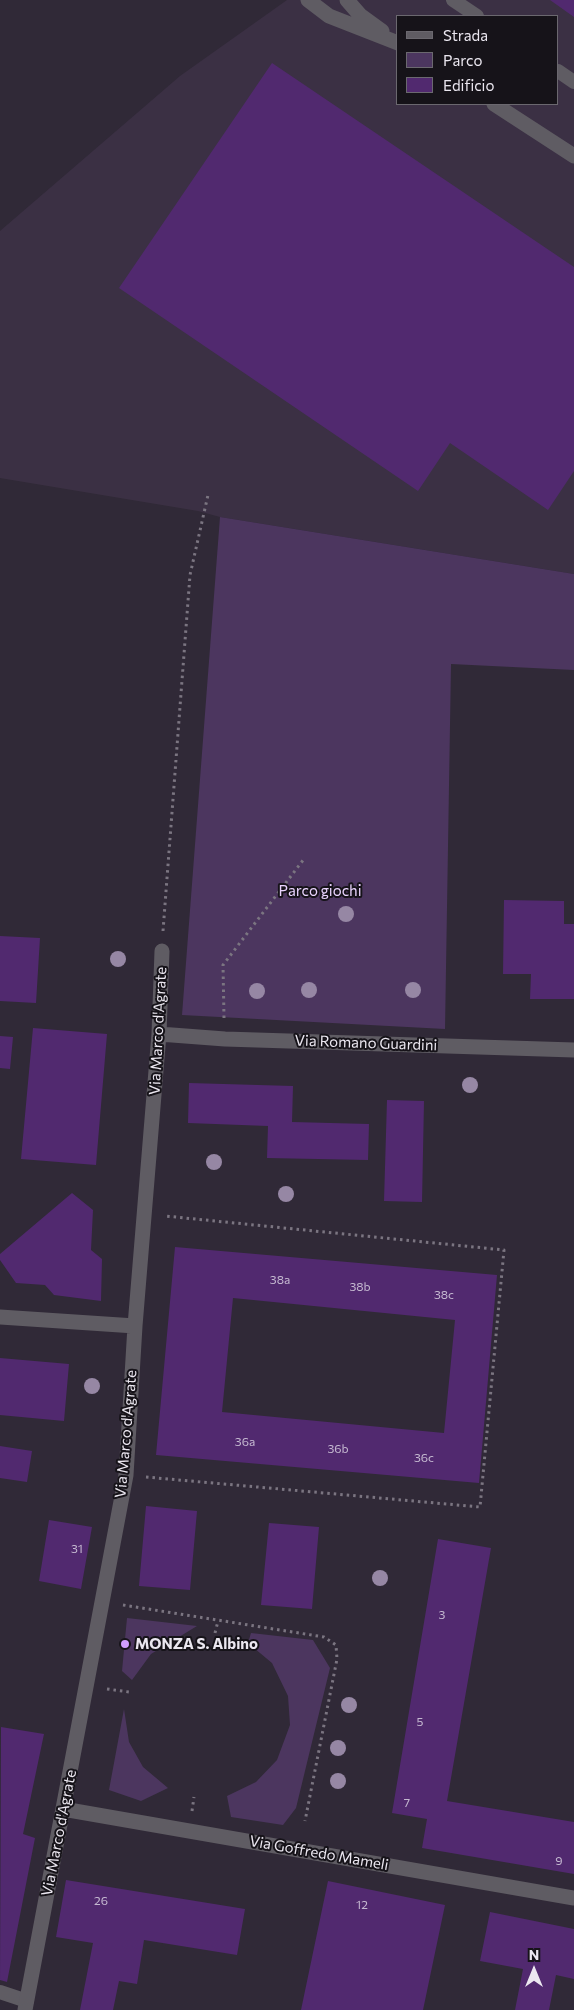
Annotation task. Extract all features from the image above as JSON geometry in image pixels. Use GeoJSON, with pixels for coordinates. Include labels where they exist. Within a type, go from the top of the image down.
{"type":"FeatureCollection","features":[{"type":"Feature","properties":{"kind":"street"},"geometry":{"type":"LineString","coordinates":[[308,0],[322,12],[338,20],[396,41]]}},
{"type":"Feature","properties":{"kind":"street"},"geometry":{"type":"LineString","coordinates":[[347,0],[368,21],[396,41]]}},
{"type":"Feature","properties":{"kind":"street"},"geometry":{"type":"LineString","coordinates":[[496,105],[574,156]]}},
{"type":"Feature","properties":{"kind":"street","name":"Via Marco d'Agrate"},"geometry":{"type":"LineString","coordinates":[[26,2005],[100,1602],[126,1475],[135,1326],[159,1034],[162,951]]}},
{"type":"Feature","properties":{"kind":"street","name":"Via Romano Guardini"},"geometry":{"type":"LineString","coordinates":[[159,1034],[225,1039],[574,1050]]}},
{"type":"Feature","properties":{"kind":"street"},"geometry":{"type":"LineString","coordinates":[[0,1316],[135,1326]]}},
{"type":"Feature","properties":{"kind":"street","name":"Via Goffredo Mameli"},"geometry":{"type":"LineString","coordinates":[[63,1810],[574,1898]]}},
{"type":"Feature","properties":{"kind":"lane"},"geometry":{"type":"LineString","coordinates":[[453,0],[476,15]]}},
{"type":"Feature","properties":{"kind":"lane"},"geometry":{"type":"LineString","coordinates":[[559,72],[574,82]]}},
{"type":"Feature","properties":{"kind":"lane","name":"Via Marco d'Agrate"},"geometry":{"type":"LineString","coordinates":[[0,1992],[26,2005]]}},
{"type":"Feature","properties":{"kind":"path"},"geometry":{"type":"LineString","coordinates":[[162,951],[190,575],[208,495]]}},
{"type":"Feature","properties":{"kind":"path"},"geometry":{"type":"LineString","coordinates":[[225,1039],[223,966],[304,859]]}},
{"type":"Feature","properties":{"kind":"path"},"geometry":{"type":"LineString","coordinates":[[126,1475],[480,1507],[504,1250],[145,1214]]}},
{"type":"Feature","properties":{"kind":"path"},"geometry":{"type":"LineString","coordinates":[[100,1602],[324,1637],[336,1645],[337,1659],[305,1821]]}},
{"type":"Feature","properties":{"kind":"path"},"geometry":{"type":"LineString","coordinates":[[215,1633],[218,1621]]}},
{"type":"Feature","properties":{"kind":"path"},"geometry":{"type":"LineString","coordinates":[[192,1812],[194,1797]]}},
{"type":"Feature","properties":{"kind":"shaded area"},"geometry":{"type":"Polygon","coordinates":[[[287,0],[574,0],[574,574],[220,517],[198,511],[0,478],[0,231],[180,76],[287,0]]]}},
{"type":"Feature","properties":{"kind":"green space","name":"Parco giochi"},"geometry":{"type":"Polygon","coordinates":[[[220,517],[574,574],[574,670],[451,664],[445,1029],[182,1015],[220,517]]]}},
{"type":"Feature","properties":{"kind":"green space"},"geometry":{"type":"Polygon","coordinates":[[[127,1618],[197,1626],[151,1654],[132,1680],[122,1671],[127,1618]]]}},
{"type":"Feature","properties":{"kind":"green space"},"geometry":{"type":"Polygon","coordinates":[[[251,1633],[313,1640],[330,1668],[296,1808],[283,1825],[231,1817],[227,1796],[256,1782],[277,1760],[290,1725],[288,1696],[272,1663],[248,1643],[251,1633]]]}},
{"type":"Feature","properties":{"kind":"green space"},"geometry":{"type":"Polygon","coordinates":[[[124,1709],[129,1742],[143,1767],[168,1788],[141,1801],[109,1790],[124,1709]]]}},
{"type":"Feature","properties":{"kind":"building"},"geometry":{"type":"Polygon","coordinates":[[[550,0],[574,0],[574,17],[550,0]]]}},
{"type":"Feature","properties":{"kind":"building"},"geometry":{"type":"Polygon","coordinates":[[[272,63],[574,267],[574,471],[548,510],[450,443],[418,491],[119,288],[272,63]]]}},
{"type":"Feature","properties":{"kind":"building"},"geometry":{"type":"Polygon","coordinates":[[[504,900],[564,901],[564,924],[574,924],[574,999],[530,999],[531,974],[503,974],[504,900]]]}},
{"type":"Feature","properties":{"kind":"building"},"geometry":{"type":"Polygon","coordinates":[[[0,936],[40,938],[36,1003],[0,1001],[0,936]]]}},
{"type":"Feature","properties":{"kind":"building"},"geometry":{"type":"Polygon","coordinates":[[[33,1028],[107,1034],[96,1165],[21,1159],[33,1028]]]}},
{"type":"Feature","properties":{"kind":"building"},"geometry":{"type":"Polygon","coordinates":[[[0,1036],[13,1037],[10,1069],[0,1068],[0,1036]]]}},
{"type":"Feature","properties":{"kind":"building"},"geometry":{"type":"Polygon","coordinates":[[[189,1083],[293,1086],[292,1122],[369,1124],[368,1160],[267,1158],[268,1126],[188,1123],[189,1083]]]}},
{"type":"Feature","properties":{"kind":"building"},"geometry":{"type":"Polygon","coordinates":[[[387,1100],[424,1101],[422,1202],[384,1201],[387,1100]]]}},
{"type":"Feature","properties":{"kind":"building"},"geometry":{"type":"Polygon","coordinates":[[[72,1193],[93,1210],[91,1250],[102,1259],[101,1301],[54,1295],[45,1285],[16,1283],[0,1260],[0,1254],[72,1193]]]}},
{"type":"Feature","properties":{"kind":"building"},"geometry":{"type":"Polygon","coordinates":[[[175,1247],[497,1275],[479,1483],[156,1455],[175,1247]],[[233,1298],[222,1412],[444,1433],[455,1320],[233,1298]]]}},
{"type":"Feature","properties":{"kind":"building"},"geometry":{"type":"Polygon","coordinates":[[[0,1358],[69,1364],[64,1421],[0,1415],[0,1358]]]}},
{"type":"Feature","properties":{"kind":"building"},"geometry":{"type":"Polygon","coordinates":[[[0,1446],[32,1451],[27,1482],[0,1478],[0,1446]]]}},
{"type":"Feature","properties":{"kind":"building"},"geometry":{"type":"Polygon","coordinates":[[[146,1506],[197,1511],[190,1590],[139,1586],[146,1506]]]}},
{"type":"Feature","properties":{"kind":"building"},"geometry":{"type":"Polygon","coordinates":[[[49,1520],[92,1527],[81,1589],[39,1581],[49,1520]]]}},
{"type":"Feature","properties":{"kind":"building"},"geometry":{"type":"Polygon","coordinates":[[[269,1523],[319,1527],[312,1609],[261,1605],[269,1523]]]}},
{"type":"Feature","properties":{"kind":"building"},"geometry":{"type":"Polygon","coordinates":[[[438,1539],[491,1548],[447,1801],[574,1822],[574,1874],[422,1848],[427,1819],[392,1813],[438,1539]]]}},
{"type":"Feature","properties":{"kind":"building"},"geometry":{"type":"Polygon","coordinates":[[[1,1727],[44,1734],[23,1834],[35,1838],[7,1982],[0,1980],[1,1727]]]}},
{"type":"Feature","properties":{"kind":"building"},"geometry":{"type":"Polygon","coordinates":[[[66,1880],[245,1909],[237,1955],[144,1940],[137,1984],[119,1981],[113,2010],[80,2010],[93,1943],[56,1937],[66,1880]]]}},
{"type":"Feature","properties":{"kind":"building"},"geometry":{"type":"Polygon","coordinates":[[[328,1881],[445,1905],[423,2010],[301,2010],[328,1881]]]}},
{"type":"Feature","properties":{"kind":"building"},"geometry":{"type":"Polygon","coordinates":[[[490,1912],[574,1929],[574,1979],[556,1975],[549,2010],[515,2010],[523,1969],[480,1961],[490,1912]]]}},
{"type":"Feature","properties":{"kind":"place","name":"MONZA S. Albino"},"geometry":{"type":"Point","coordinates":[125,1644]}}]}
